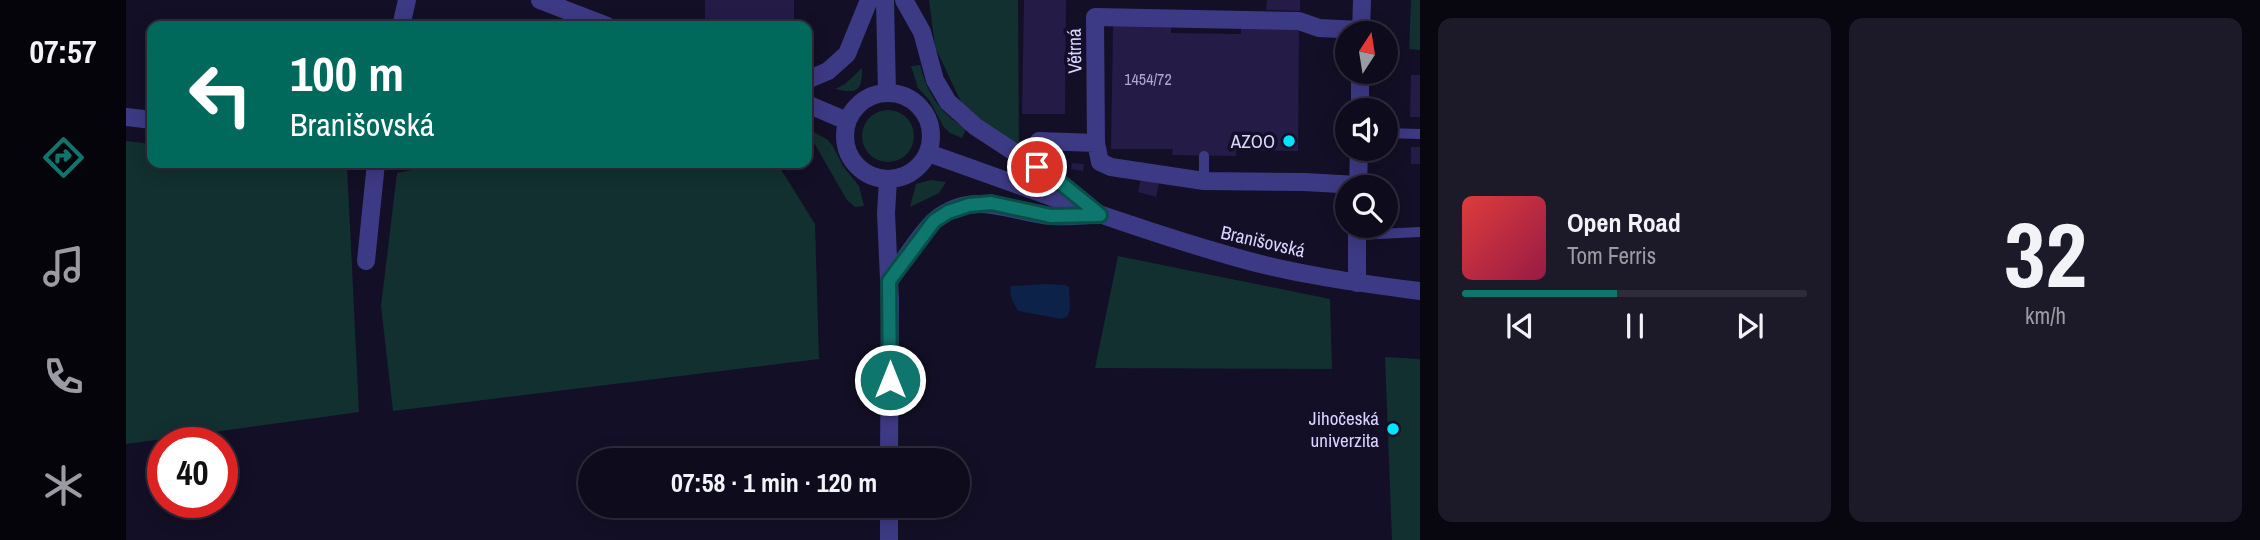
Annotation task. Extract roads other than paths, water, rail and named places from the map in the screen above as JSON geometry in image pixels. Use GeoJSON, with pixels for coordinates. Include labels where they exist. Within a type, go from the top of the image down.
{"type":"FeatureCollection","features":[{"type":"Feature","properties":{"kind":"street"},"geometry":{"type":"LineString","coordinates":[[402,21],[407,0]]}},
{"type":"Feature","properties":{"kind":"street"},"geometry":{"type":"LineString","coordinates":[[540,0],[594,21]]}},
{"type":"Feature","properties":{"kind":"street"},"geometry":{"type":"LineString","coordinates":[[812,78],[828,71],[847,54],[869,0]]}},
{"type":"Feature","properties":{"kind":"street"},"geometry":{"type":"LineString","coordinates":[[885,0],[887,93]]}},
{"type":"Feature","properties":{"kind":"street","name":"Branišovská"},"geometry":{"type":"LineString","coordinates":[[904,0],[922,32],[935,80],[948,102],[976,127],[1057,180],[1100,215]]}},
{"type":"Feature","properties":{"kind":"street","name":"Větrná"},"geometry":{"type":"LineString","coordinates":[[1361,21],[1362,0]]}},
{"type":"Feature","properties":{"kind":"street","name":"Větrná"},"geometry":{"type":"LineString","coordinates":[[1096,143],[1095,17],[1299,21],[1319,28],[1335,30]]}},
{"type":"Feature","properties":{"kind":"street"},"geometry":{"type":"LineString","coordinates":[[887,93],[914,101],[926,114],[932,132],[928,153],[920,165],[913,172],[888,180],[866,174],[854,164],[845,143],[847,121],[859,104],[874,95],[887,93]]}},
{"type":"Feature","properties":{"kind":"street"},"geometry":{"type":"LineString","coordinates":[[812,106],[847,121]]}},
{"type":"Feature","properties":{"kind":"street"},"geometry":{"type":"LineString","coordinates":[[126,117],[147,119]]}},
{"type":"Feature","properties":{"kind":"street"},"geometry":{"type":"LineString","coordinates":[[1039,141],[1096,143],[1100,162],[1111,167],[1204,181],[1335,184]]}},
{"type":"Feature","properties":{"kind":"street","name":"Branišovská"},"geometry":{"type":"LineString","coordinates":[[928,153],[1129,226],[1234,257],[1357,283],[1420,291]]}},
{"type":"Feature","properties":{"kind":"street"},"geometry":{"type":"LineString","coordinates":[[366,261],[375,168]]}},
{"type":"Feature","properties":{"kind":"street"},"geometry":{"type":"LineString","coordinates":[[888,180],[886,212],[889,281],[889,448]]}},
{"type":"Feature","properties":{"kind":"street","name":"Branišovská"},"geometry":{"type":"LineString","coordinates":[[889,281],[934,221],[948,212],[969,205],[991,203],[1051,216],[1100,215]]}},
{"type":"Feature","properties":{"kind":"street"},"geometry":{"type":"LineString","coordinates":[[1357,238],[1357,283]]}},
{"type":"Feature","properties":{"kind":"street"},"geometry":{"type":"LineString","coordinates":[[889,518],[889,540]]}},
{"type":"Feature","properties":{"kind":"lane"},"geometry":{"type":"LineString","coordinates":[[1398,133],[1420,134]]}},
{"type":"Feature","properties":{"kind":"lane"},"geometry":{"type":"LineString","coordinates":[[1204,156],[1204,181]]}},
{"type":"Feature","properties":{"kind":"lane"},"geometry":{"type":"LineString","coordinates":[[1398,231],[1420,232]]}},
{"type":"Feature","properties":{"kind":"water"},"geometry":{"type":"Polygon","coordinates":[[[1046,284],[1069,287],[1068,316],[1062,319],[1018,311],[1011,296],[1011,286],[1046,284]]]}},
{"type":"Feature","properties":{"kind":"place","name":"AZOO"},"geometry":{"type":"Point","coordinates":[1289,141]}},
{"type":"Feature","properties":{"kind":"place","name":"Jihočeská univerzita"},"geometry":{"type":"Point","coordinates":[1393,429]}}]}
